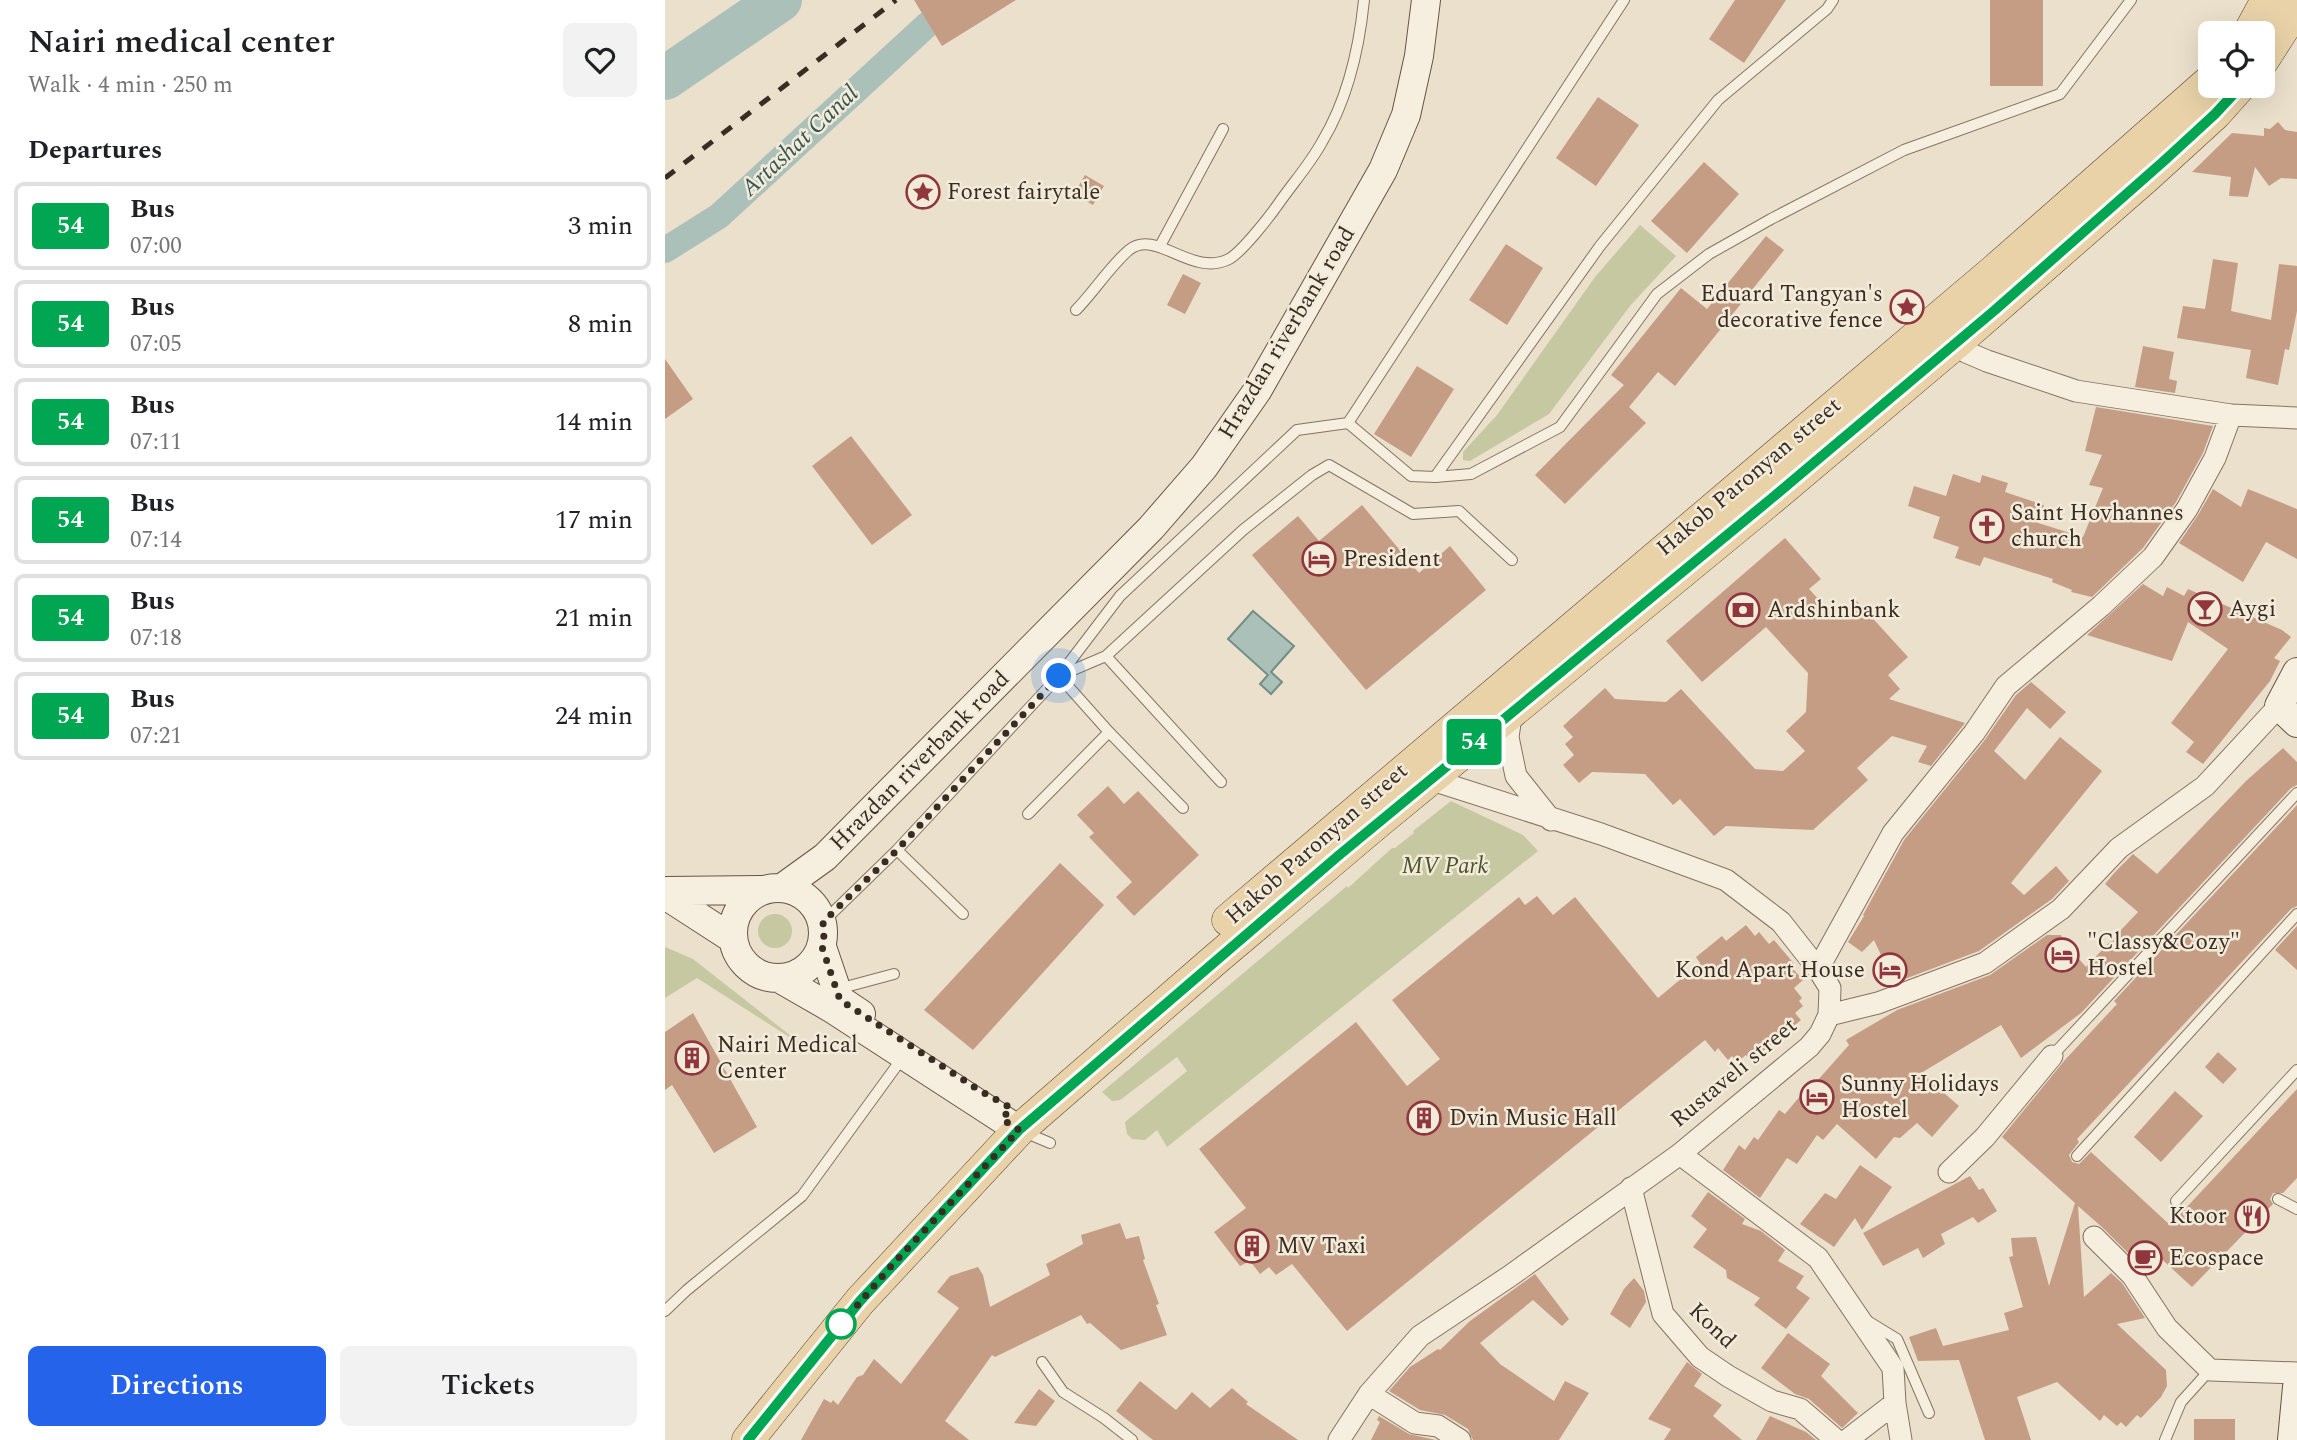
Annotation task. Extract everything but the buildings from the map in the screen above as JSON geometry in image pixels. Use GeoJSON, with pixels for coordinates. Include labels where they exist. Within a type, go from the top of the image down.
{"type":"FeatureCollection","features":[{"type":"Feature","properties":{"kind":"main road"},"geometry":{"type":"LineString","coordinates":[[2256,21],[2267,0]]}},
{"type":"Feature","properties":{"kind":"main road"},"geometry":{"type":"LineString","coordinates":[[2275,41],[2297,7]]}},
{"type":"Feature","properties":{"kind":"main road","name":"Hakob Paronyan street"},"geometry":{"type":"LineString","coordinates":[[748,1440],[860,1301],[1023,1124],[1418,773],[2198,92]]}},
{"type":"Feature","properties":{"kind":"main road","name":"Hakob Paronyan street"},"geometry":{"type":"LineString","coordinates":[[731,1440],[765,1386],[900,1226],[1378,822],[1418,773],[1512,710],[1772,498],[2156,169],[2229,98]]}},
{"type":"Feature","properties":{"kind":"street","name":"Hrazdan riverbank road"},"geometry":{"type":"LineString","coordinates":[[772,889],[825,857],[1151,528],[1212,456],[1257,391],[1383,170],[1406,115],[1419,55],[1426,0]]}},
{"type":"Feature","properties":{"kind":"street"},"geometry":{"type":"LineString","coordinates":[[1956,343],[1966,352],[1987,362],[2076,391],[2231,415],[2297,418]]}},
{"type":"Feature","properties":{"kind":"street"},"geometry":{"type":"LineString","coordinates":[[1818,969],[1893,833],[1974,733],[2006,686],[2101,606],[2153,557],[2187,509],[2215,458],[2231,415]]}},
{"type":"Feature","properties":{"kind":"street"},"geometry":{"type":"LineString","coordinates":[[2288,714],[2297,672]]}},
{"type":"Feature","properties":{"kind":"street"},"geometry":{"type":"LineString","coordinates":[[1512,710],[1508,737],[1516,776],[1551,820]]}},
{"type":"Feature","properties":{"kind":"street","name":"Rustaveli street"},"geometry":{"type":"LineString","coordinates":[[1339,1440],[1369,1394],[1420,1336],[1510,1276],[1680,1154],[1809,1047],[1820,1034],[1829,1015],[1878,1003],[1985,963],[2061,909],[2119,848],[2205,786],[2288,714]]}},
{"type":"Feature","properties":{"kind":"street"},"geometry":{"type":"LineString","coordinates":[[1418,773],[1551,820],[1601,834],[1726,880],[1781,922],[1818,969],[1830,988],[1829,1015]]}},
{"type":"Feature","properties":{"kind":"street","name":"Hrazdan riverbank road"},"geometry":{"type":"LineString","coordinates":[[819,924],[825,857]]}},
{"type":"Feature","properties":{"kind":"street"},"geometry":{"type":"LineString","coordinates":[[772,889],[745,902],[739,910],[733,929],[733,939],[741,959],[749,968],[769,978],[801,973],[817,957],[819,924]]}},
{"type":"Feature","properties":{"kind":"street"},"geometry":{"type":"LineString","coordinates":[[665,893],[793,890],[819,924],[835,990],[840,1000],[979,1090],[1023,1124]]}},
{"type":"Feature","properties":{"kind":"street"},"geometry":{"type":"LineString","coordinates":[[665,893],[733,939]]}},
{"type":"Feature","properties":{"kind":"street"},"geometry":{"type":"LineString","coordinates":[[779,978],[1023,1124]]}},
{"type":"Feature","properties":{"kind":"street"},"geometry":{"type":"LineString","coordinates":[[1949,1172],[1985,1137],[2052,1056]]}},
{"type":"Feature","properties":{"kind":"street"},"geometry":{"type":"LineString","coordinates":[[1680,1154],[1818,1258],[1893,1368],[1901,1440]]}},
{"type":"Feature","properties":{"kind":"street","name":"Kond"},"geometry":{"type":"LineString","coordinates":[[1631,1188],[1663,1314],[1700,1357],[1773,1401],[1800,1409],[1836,1440]]}},
{"type":"Feature","properties":{"kind":"street"},"geometry":{"type":"LineString","coordinates":[[2094,1237],[2132,1275],[2167,1328],[2210,1370],[2297,1373]]}},
{"type":"Feature","properties":{"kind":"street"},"geometry":{"type":"LineString","coordinates":[[2292,1440],[2297,1387]]}},
{"type":"Feature","properties":{"kind":"street"},"geometry":{"type":"LineString","coordinates":[[1369,1394],[1415,1423],[1438,1426],[1460,1440]]}},
{"type":"Feature","properties":{"kind":"street"},"geometry":{"type":"LineString","coordinates":[[1847,1440],[1895,1403]]}},
{"type":"Feature","properties":{"kind":"lane"},"geometry":{"type":"LineString","coordinates":[[1076,310],[1129,250],[1144,243],[1160,246],[1171,253],[1203,264],[1229,259],[1263,225],[1322,142],[1341,103],[1356,63],[1364,0]]}},
{"type":"Feature","properties":{"kind":"lane"},"geometry":{"type":"LineString","coordinates":[[1348,424],[1625,0]]}},
{"type":"Feature","properties":{"kind":"lane"},"geometry":{"type":"LineString","coordinates":[[1435,477],[1600,246],[1719,100],[1826,9],[1833,0]]}},
{"type":"Feature","properties":{"kind":"lane"},"geometry":{"type":"LineString","coordinates":[[819,924],[897,850],[1059,676],[1120,596],[1297,430],[1348,424],[1412,476],[1471,474],[1560,427],[1657,294],[1709,254],[1904,150],[2060,94],[2131,0]]}},
{"type":"Feature","properties":{"kind":"lane"},"geometry":{"type":"LineString","coordinates":[[1160,246],[1223,129]]}},
{"type":"Feature","properties":{"kind":"lane"},"geometry":{"type":"LineString","coordinates":[[1059,676],[1106,656],[1243,530],[1311,475],[1329,465],[1413,514],[1459,511],[1512,560]]}},
{"type":"Feature","properties":{"kind":"lane"},"geometry":{"type":"LineString","coordinates":[[1106,656],[1221,782]]}},
{"type":"Feature","properties":{"kind":"lane"},"geometry":{"type":"LineString","coordinates":[[1059,676],[1108,732],[1183,808]]}},
{"type":"Feature","properties":{"kind":"lane"},"geometry":{"type":"LineString","coordinates":[[1028,814],[1108,732]]}},
{"type":"Feature","properties":{"kind":"lane"},"geometry":{"type":"LineString","coordinates":[[2052,1056],[2297,793]]}},
{"type":"Feature","properties":{"kind":"lane"},"geometry":{"type":"LineString","coordinates":[[897,850],[963,914]]}},
{"type":"Feature","properties":{"kind":"lane"},"geometry":{"type":"LineString","coordinates":[[2077,1156],[2297,914]]}},
{"type":"Feature","properties":{"kind":"lane"},"geometry":{"type":"LineString","coordinates":[[835,990],[894,974]]}},
{"type":"Feature","properties":{"kind":"lane"},"geometry":{"type":"LineString","coordinates":[[665,1311],[802,1196],[905,1055]]}},
{"type":"Feature","properties":{"kind":"lane"},"geometry":{"type":"LineString","coordinates":[[2176,1201],[2297,1070]]}},
{"type":"Feature","properties":{"kind":"lane"},"geometry":{"type":"LineString","coordinates":[[2225,1148],[2234,1156]]}},
{"type":"Feature","properties":{"kind":"lane"},"geometry":{"type":"LineString","coordinates":[[2278,1199],[2297,1209]]}},
{"type":"Feature","properties":{"kind":"lane"},"geometry":{"type":"LineString","coordinates":[[1858,1315],[1897,1339],[1929,1413]]}},
{"type":"Feature","properties":{"kind":"lane"},"geometry":{"type":"LineString","coordinates":[[1042,1362],[1063,1392],[1132,1440]]}},
{"type":"Feature","properties":{"kind":"lane"},"geometry":{"type":"LineString","coordinates":[[2165,1440],[2181,1402],[2210,1370]]}},
{"type":"Feature","properties":{"kind":"green space"},"geometry":{"type":"Polygon","coordinates":[[[1640,225],[1676,256],[1630,306],[1549,414],[1470,461],[1463,460],[1463,452],[1497,415],[1595,277],[1640,225]]]}},
{"type":"Feature","properties":{"kind":"green space","name":"MV Park"},"geometry":{"type":"Polygon","coordinates":[[[1451,801],[1523,835],[1538,851],[1167,1147],[1157,1130],[1145,1140],[1132,1139],[1127,1134],[1125,1122],[1187,1071],[1177,1057],[1120,1100],[1112,1101],[1102,1092],[1451,801]]]}},
{"type":"Feature","properties":{"kind":"green space"},"geometry":{"type":"Polygon","coordinates":[[[775,914],[787,919],[792,931],[787,943],[775,948],[763,943],[758,931],[763,919],[775,914]]]}},
{"type":"Feature","properties":{"kind":"green space"},"geometry":{"type":"Polygon","coordinates":[[[665,947],[693,959],[805,1047],[697,978],[665,998],[665,947]]]}},
{"type":"Feature","properties":{"kind":"water"},"geometry":{"type":"Polygon","coordinates":[[[1253,611],[1294,646],[1271,672],[1282,682],[1271,694],[1260,684],[1268,675],[1228,639],[1253,611]]]}},
{"type":"Feature","properties":{"kind":"waterway"},"geometry":{"type":"LineString","coordinates":[[665,78],[780,0]]}},
{"type":"Feature","properties":{"kind":"waterway","name":"Artashat Canal"},"geometry":{"type":"LineString","coordinates":[[665,250],[719,216],[928,24]]}},
{"type":"Feature","properties":{"kind":"railway"},"geometry":{"type":"LineString","coordinates":[[665,178],[896,0]]}},
{"type":"Feature","properties":{"kind":"bus line","name":"54"},"geometry":{"type":"LineString","coordinates":[[748,1440],[860,1301],[1019,1130],[1338,856],[1995,310],[2165,160],[2230,98]]}},
{"type":"Feature","properties":{"kind":"place","name":"Forest fairytale"},"geometry":{"type":"Point","coordinates":[923,192]}},
{"type":"Feature","properties":{"kind":"place","name":"Eduard Tangyan's decorative fence"},"geometry":{"type":"Point","coordinates":[1907,307]}},
{"type":"Feature","properties":{"kind":"place","name":"Saint Hovhannes church"},"geometry":{"type":"Point","coordinates":[1987,526]}},
{"type":"Feature","properties":{"kind":"place","name":"President"},"geometry":{"type":"Point","coordinates":[1319,559]}},
{"type":"Feature","properties":{"kind":"place","name":"Aygi"},"geometry":{"type":"Point","coordinates":[2205,609]}},
{"type":"Feature","properties":{"kind":"place","name":"Ardshinbank"},"geometry":{"type":"Point","coordinates":[1743,610]}},
{"type":"Feature","properties":{"kind":"place","name":"\"Classy&Cozy\" Hostel"},"geometry":{"type":"Point","coordinates":[2062,955]}},
{"type":"Feature","properties":{"kind":"place","name":"Kond Apart House"},"geometry":{"type":"Point","coordinates":[1890,970]}},
{"type":"Feature","properties":{"kind":"place","name":"Nairi Medical Center"},"geometry":{"type":"Point","coordinates":[692,1058]}},
{"type":"Feature","properties":{"kind":"place","name":"Sunny Holidays Hostel"},"geometry":{"type":"Point","coordinates":[1817,1097]}},
{"type":"Feature","properties":{"kind":"place","name":"Dvin Music Hall"},"geometry":{"type":"Point","coordinates":[1424,1118]}},
{"type":"Feature","properties":{"kind":"place","name":"Ktoor"},"geometry":{"type":"Point","coordinates":[2252,1216]}},
{"type":"Feature","properties":{"kind":"place","name":"MV Taxi"},"geometry":{"type":"Point","coordinates":[1252,1246]}},
{"type":"Feature","properties":{"kind":"place","name":"Ecospace"},"geometry":{"type":"Point","coordinates":[2145,1258]}},
{"type":"Feature","properties":{"kind":"route"},"geometry":{"type":"LineString","coordinates":[[841,1324],[893,1264],[1019,1130],[1002,1119],[1011,1108],[840,1000],[822,947],[823,922],[897,850],[1059,676]]}}]}
